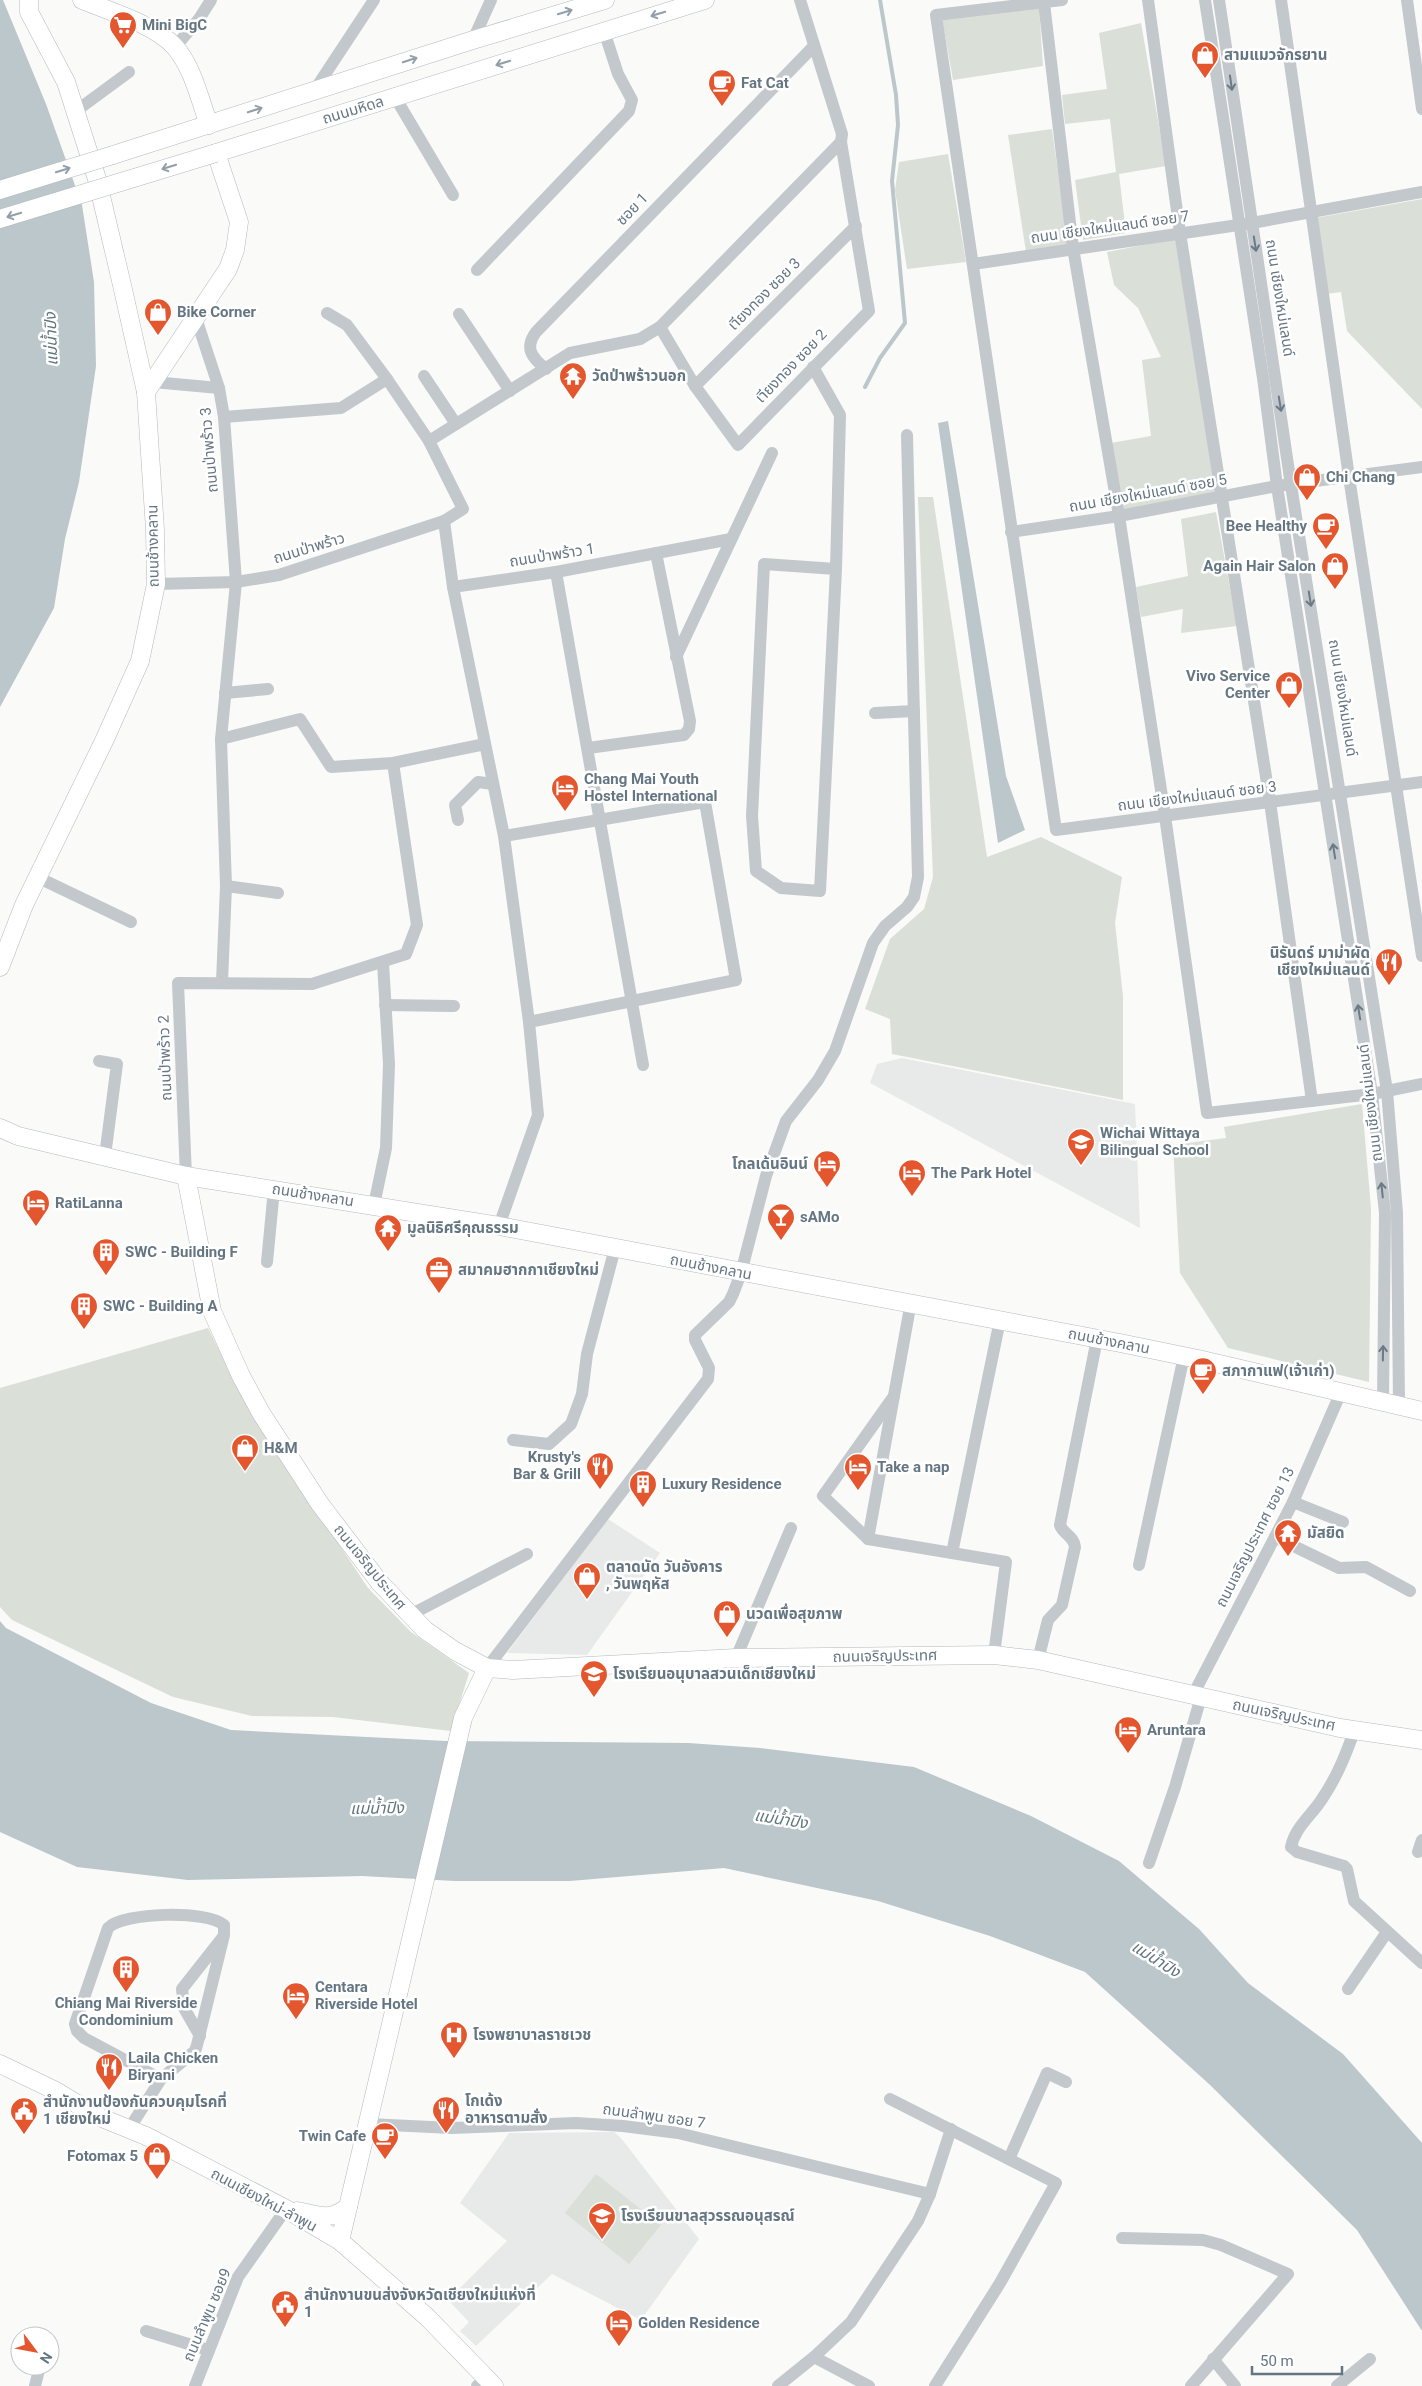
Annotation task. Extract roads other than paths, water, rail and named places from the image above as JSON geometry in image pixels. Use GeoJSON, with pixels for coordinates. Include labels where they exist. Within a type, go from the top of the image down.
{"type":"FeatureCollection","features":[{"type":"Feature","properties":{"kind":"street","name":"ถนนช้างคลาน"},"geometry":{"type":"LineString","coordinates":[[0,968],[24,905],[140,661],[156,584],[149,387],[97,179],[76,111],[66,82],[29,12],[29,0]]}},
{"type":"Feature","properties":{"kind":"street"},"geometry":{"type":"LineString","coordinates":[[175,47],[199,19],[211,0]]}},
{"type":"Feature","properties":{"kind":"street"},"geometry":{"type":"LineString","coordinates":[[314,90],[374,0]]}},
{"type":"Feature","properties":{"kind":"street"},"geometry":{"type":"LineString","coordinates":[[472,40],[491,0]]}},
{"type":"Feature","properties":{"kind":"street","name":"ถนนมหิดล"},"geometry":{"type":"LineString","coordinates":[[0,190],[472,40],[605,0]]}},
{"type":"Feature","properties":{"kind":"street","name":"ถนนมหิดล"},"geometry":{"type":"LineString","coordinates":[[0,219],[705,0]]}},
{"type":"Feature","properties":{"kind":"street"},"geometry":{"type":"LineString","coordinates":[[792,0],[811,48]]}},
{"type":"Feature","properties":{"kind":"street"},"geometry":{"type":"LineString","coordinates":[[800,0],[811,48],[836,137],[841,142],[856,226]]}},
{"type":"Feature","properties":{"kind":"street"},"geometry":{"type":"LineString","coordinates":[[1011,532],[936,15],[1062,0]]}},
{"type":"Feature","properties":{"kind":"street"},"geometry":{"type":"LineString","coordinates":[[1148,0],[1180,234],[1270,802],[1312,1101]]}},
{"type":"Feature","properties":{"kind":"street","name":"ถนน เชียงใหม่แลนด์"},"geometry":{"type":"LineString","coordinates":[[1205,0],[1263,378],[1276,486],[1372,1094],[1385,1212],[1391,1403]]}},
{"type":"Feature","properties":{"kind":"street","name":"ถนน เชียงใหม่แลนด์"},"geometry":{"type":"LineString","coordinates":[[1219,0],[1291,484],[1342,793],[1387,1091],[1397,1213],[1391,1403]]}},
{"type":"Feature","properties":{"kind":"street"},"geometry":{"type":"LineString","coordinates":[[1281,0],[1349,477],[1422,956]]}},
{"type":"Feature","properties":{"kind":"street"},"geometry":{"type":"LineString","coordinates":[[1407,0],[1422,109]]}},
{"type":"Feature","properties":{"kind":"street"},"geometry":{"type":"LineString","coordinates":[[94,2],[146,27],[175,47],[188,68],[209,125]]}},
{"type":"Feature","properties":{"kind":"street"},"geometry":{"type":"LineString","coordinates":[[1044,3],[1073,248],[1119,516],[1208,1113],[1372,1094],[1422,1084]]}},
{"type":"Feature","properties":{"kind":"street"},"geometry":{"type":"LineString","coordinates":[[478,270],[629,111],[632,100],[618,74],[604,31]]}},
{"type":"Feature","properties":{"kind":"street","name":"ซอย 1"},"geometry":{"type":"LineString","coordinates":[[546,369],[533,359],[529,348],[531,339],[536,332],[811,48]]}},
{"type":"Feature","properties":{"kind":"street"},"geometry":{"type":"LineString","coordinates":[[76,111],[129,72]]}},
{"type":"Feature","properties":{"kind":"street"},"geometry":{"type":"LineString","coordinates":[[395,97],[453,195]]}},
{"type":"Feature","properties":{"kind":"street"},"geometry":{"type":"LineString","coordinates":[[327,313],[347,325],[429,441],[570,353],[640,339],[660,327],[841,142]]}},
{"type":"Feature","properties":{"kind":"street"},"geometry":{"type":"LineString","coordinates":[[149,387],[228,269],[235,250],[239,222],[216,153]]}},
{"type":"Feature","properties":{"kind":"street","name":"ถนน เชียงใหม่แลนด์ ซอย 7"},"geometry":{"type":"LineString","coordinates":[[973,264],[1252,223],[1422,192]]}},
{"type":"Feature","properties":{"kind":"street","name":"เาียงทอง ซอย 2"},"geometry":{"type":"LineString","coordinates":[[694,386],[738,445],[869,311],[856,226]]}},
{"type":"Feature","properties":{"kind":"street","name":"เาียงทอง ซอย 3"},"geometry":{"type":"LineString","coordinates":[[694,386],[856,226]]}},
{"type":"Feature","properties":{"kind":"street"},"geometry":{"type":"LineString","coordinates":[[459,314],[510,391]]}},
{"type":"Feature","properties":{"kind":"street","name":"ถนนป่าพร้าว 3"},"geometry":{"type":"LineString","coordinates":[[196,318],[219,388],[224,418],[236,582],[221,739],[226,886],[222,982]]}},
{"type":"Feature","properties":{"kind":"street"},"geometry":{"type":"LineString","coordinates":[[660,327],[694,386]]}},
{"type":"Feature","properties":{"kind":"street"},"geometry":{"type":"LineString","coordinates":[[813,367],[840,415],[836,569],[820,891],[782,888],[756,871],[752,816],[764,564],[836,569]]}},
{"type":"Feature","properties":{"kind":"street"},"geometry":{"type":"LineString","coordinates":[[424,376],[456,424]]}},
{"type":"Feature","properties":{"kind":"street"},"geometry":{"type":"LineString","coordinates":[[224,418],[342,408],[387,379]]}},
{"type":"Feature","properties":{"kind":"street"},"geometry":{"type":"LineString","coordinates":[[149,387],[219,388]]}},
{"type":"Feature","properties":{"kind":"street"},"geometry":{"type":"LineString","coordinates":[[340,2241],[463,1718],[487,1668],[708,1379],[709,1368],[695,1340],[695,1335],[729,1302],[741,1273],[766,1176],[786,1121],[818,1080],[835,1050],[877,934],[907,907],[914,897],[918,877],[907,435]]}},
{"type":"Feature","properties":{"kind":"street","name":"ถนนป่าพร้าว"},"geometry":{"type":"LineString","coordinates":[[156,584],[236,582],[279,575],[444,521],[463,509],[429,441]]}},
{"type":"Feature","properties":{"kind":"street"},"geometry":{"type":"LineString","coordinates":[[676,657],[772,453]]}},
{"type":"Feature","properties":{"kind":"street","name":"ถนน เชียงใหม่แลนด์ ซอย 5"},"geometry":{"type":"LineString","coordinates":[[1011,532],[1119,516],[1276,486],[1422,466]]}},
{"type":"Feature","properties":{"kind":"street"},"geometry":{"type":"LineString","coordinates":[[444,521],[453,587],[504,836],[529,1022],[538,1115],[499,1226]]}},
{"type":"Feature","properties":{"kind":"street","name":"ถนน เชียงใหม่แลนด์ ซอย 3"},"geometry":{"type":"LineString","coordinates":[[1011,532],[1056,830],[1422,782]]}},
{"type":"Feature","properties":{"kind":"street","name":"ถนนป่าพร้าว 1"},"geometry":{"type":"LineString","coordinates":[[453,587],[556,572],[731,539]]}},
{"type":"Feature","properties":{"kind":"street"},"geometry":{"type":"LineString","coordinates":[[588,748],[684,735],[689,729],[690,721],[656,553]]}},
{"type":"Feature","properties":{"kind":"street"},"geometry":{"type":"LineString","coordinates":[[556,572],[634,1001],[643,1064]]}},
{"type":"Feature","properties":{"kind":"street"},"geometry":{"type":"LineString","coordinates":[[225,694],[268,689]]}},
{"type":"Feature","properties":{"kind":"street"},"geometry":{"type":"LineString","coordinates":[[874,713],[914,711]]}},
{"type":"Feature","properties":{"kind":"street"},"geometry":{"type":"LineString","coordinates":[[221,739],[300,719],[331,766],[393,763],[485,744]]}},
{"type":"Feature","properties":{"kind":"street"},"geometry":{"type":"LineString","coordinates":[[222,982],[252,985],[312,984],[383,963],[406,954],[418,925],[393,763]]}},
{"type":"Feature","properties":{"kind":"street"},"geometry":{"type":"LineString","coordinates":[[458,820],[455,805],[469,790],[478,782],[493,784]]}},
{"type":"Feature","properties":{"kind":"street"},"geometry":{"type":"LineString","coordinates":[[504,836],[705,802],[736,980],[529,1022]]}},
{"type":"Feature","properties":{"kind":"street"},"geometry":{"type":"LineString","coordinates":[[37,877],[132,922]]}},
{"type":"Feature","properties":{"kind":"street"},"geometry":{"type":"LineString","coordinates":[[226,886],[278,893]]}},
{"type":"Feature","properties":{"kind":"street"},"geometry":{"type":"LineString","coordinates":[[374,1205],[386,1148],[389,1064],[383,963]]}},
{"type":"Feature","properties":{"kind":"street","name":"ถนนป่าพร้าว 2"},"geometry":{"type":"LineString","coordinates":[[186,1176],[178,983],[222,982]]}},
{"type":"Feature","properties":{"kind":"street"},"geometry":{"type":"LineString","coordinates":[[386,1005],[454,1006]]}},
{"type":"Feature","properties":{"kind":"street"},"geometry":{"type":"LineString","coordinates":[[99,1060],[117,1064],[105,1156]]}},
{"type":"Feature","properties":{"kind":"street","name":"ถนนช้างคลาน"},"geometry":{"type":"LineString","coordinates":[[0,1128],[18,1136],[186,1176],[499,1226],[741,1273],[912,1302],[1184,1356],[1422,1411]]}},
{"type":"Feature","properties":{"kind":"street","name":"ถนนเจริญประเทศ"},"geometry":{"type":"LineString","coordinates":[[186,1176],[212,1311],[241,1376],[269,1425],[320,1504],[380,1583],[425,1630],[455,1651],[487,1668],[513,1670],[736,1658],[994,1655],[1038,1660],[1355,1730],[1422,1740]]}},
{"type":"Feature","properties":{"kind":"street"},"geometry":{"type":"LineString","coordinates":[[267,1262],[274,1189]]}},
{"type":"Feature","properties":{"kind":"street"},"geometry":{"type":"LineString","coordinates":[[513,1440],[549,1444],[571,1424],[582,1394],[587,1354],[614,1248]]}},
{"type":"Feature","properties":{"kind":"street"},"geometry":{"type":"LineString","coordinates":[[868,1539],[912,1302]]}},
{"type":"Feature","properties":{"kind":"street"},"geometry":{"type":"LineString","coordinates":[[952,1553],[1000,1320]]}},
{"type":"Feature","properties":{"kind":"street"},"geometry":{"type":"LineString","coordinates":[[1038,1660],[1048,1620],[1062,1605],[1075,1547],[1073,1539],[1062,1530],[1060,1525],[1097,1339]]}},
{"type":"Feature","properties":{"kind":"street"},"geometry":{"type":"LineString","coordinates":[[1139,1565],[1184,1356]]}},
{"type":"Feature","properties":{"kind":"street","name":"ถนนเจริญประเทศ ซอย 13"},"geometry":{"type":"LineString","coordinates":[[1149,1863],[1175,1786],[1197,1696],[1292,1502],[1341,1392]]}},
{"type":"Feature","properties":{"kind":"street"},"geometry":{"type":"LineString","coordinates":[[894,1396],[823,1496],[868,1539],[1006,1562],[994,1655]]}},
{"type":"Feature","properties":{"kind":"street"},"geometry":{"type":"LineString","coordinates":[[1292,1502],[1343,1522]]}},
{"type":"Feature","properties":{"kind":"street"},"geometry":{"type":"LineString","coordinates":[[736,1658],[791,1528]]}},
{"type":"Feature","properties":{"kind":"street"},"geometry":{"type":"LineString","coordinates":[[1275,1537],[1339,1568],[1366,1566],[1410,1591]]}},
{"type":"Feature","properties":{"kind":"street"},"geometry":{"type":"LineString","coordinates":[[410,1615],[527,1554]]}},
{"type":"Feature","properties":{"kind":"street"},"geometry":{"type":"LineString","coordinates":[[1355,1730],[1342,1766],[1322,1800],[1293,1836],[1291,1847],[1297,1852],[1344,1866],[1347,1869],[1354,1901],[1422,1964]]}},
{"type":"Feature","properties":{"kind":"street"},"geometry":{"type":"LineString","coordinates":[[130,2129],[161,2079],[194,2051],[200,2036],[224,1935],[224,1925],[219,1921],[182,1914],[119,1920],[108,1928],[75,2024],[77,2032],[84,2038],[161,2079]]}},
{"type":"Feature","properties":{"kind":"street"},"geometry":{"type":"LineString","coordinates":[[1348,1989],[1387,1932]]}},
{"type":"Feature","properties":{"kind":"street"},"geometry":{"type":"LineString","coordinates":[[200,2036],[184,2008],[182,1989],[224,1935]]}},
{"type":"Feature","properties":{"kind":"street","name":"ถนนเชียงใหม่-ลำพูน"},"geometry":{"type":"LineString","coordinates":[[0,2064],[54,2090],[97,2116],[130,2129],[286,2209],[340,2241],[427,2318],[486,2383]]}},
{"type":"Feature","properties":{"kind":"street"},"geometry":{"type":"LineString","coordinates":[[1009,2159],[1047,2073],[1066,2082]]}},
{"type":"Feature","properties":{"kind":"street"},"geometry":{"type":"LineString","coordinates":[[890,2099],[951,2128],[1056,2183],[1000,2284],[935,2386]]}},
{"type":"Feature","properties":{"kind":"street","name":"ถนนลำพูน ซอย 7"},"geometry":{"type":"LineString","coordinates":[[368,2124],[452,2128],[576,2123],[623,2126],[678,2133],[930,2194]]}},
{"type":"Feature","properties":{"kind":"street"},"geometry":{"type":"LineString","coordinates":[[778,2386],[851,2322],[918,2221],[930,2194],[951,2128]]}},
{"type":"Feature","properties":{"kind":"street"},"geometry":{"type":"LineString","coordinates":[[286,2209],[330,2218],[337,2216],[348,2204]]}},
{"type":"Feature","properties":{"kind":"street"},"geometry":{"type":"LineString","coordinates":[[348,2204],[352,2242],[360,2258]]}},
{"type":"Feature","properties":{"kind":"street","name":"ถนนลำพูน ซอย9"},"geometry":{"type":"LineString","coordinates":[[195,2386],[238,2277],[286,2209]]}},
{"type":"Feature","properties":{"kind":"street"},"geometry":{"type":"LineString","coordinates":[[1122,2238],[1203,2240],[1221,2245],[1288,2274],[1191,2386]]}},
{"type":"Feature","properties":{"kind":"street"},"geometry":{"type":"LineString","coordinates":[[146,2331],[208,2350]]}},
{"type":"Feature","properties":{"kind":"street"},"geometry":{"type":"LineString","coordinates":[[814,2356],[869,2386]]}},
{"type":"Feature","properties":{"kind":"street"},"geometry":{"type":"LineString","coordinates":[[1213,2359],[1235,2386]]}},
{"type":"Feature","properties":{"kind":"street"},"geometry":{"type":"LineString","coordinates":[[1337,2386],[1370,2359]]}},
{"type":"Feature","properties":{"kind":"water","name":"แม่น้ำปิง"},"geometry":{"type":"Polygon","coordinates":[[[0,0],[3,0],[46,104],[82,205],[94,282],[96,366],[79,482],[65,539],[54,608],[0,707],[0,0]]]}},
{"type":"Feature","properties":{"kind":"water"},"geometry":{"type":"Polygon","coordinates":[[[948,421],[1006,776],[1025,830],[998,843],[938,423],[948,421]]]}},
{"type":"Feature","properties":{"kind":"water","name":"แม่น้ำปิง"},"geometry":{"type":"Polygon","coordinates":[[[0,1621],[6,1628],[151,1703],[231,1730],[446,1741],[688,1743],[760,1748],[914,1767],[1031,1816],[1119,1861],[1199,1929],[1248,1983],[1343,2054],[1422,2143],[1422,2331],[1357,2230],[1209,2084],[1085,1972],[990,1936],[878,1901],[724,1868],[570,1881],[455,1881],[362,1876],[188,1880],[77,1867],[0,1832],[0,1621]]]}},
{"type":"Feature","properties":{"kind":"waterway"},"geometry":{"type":"LineString","coordinates":[[865,387],[880,358],[905,323],[892,181],[898,125],[896,95],[880,0]]}},
{"type":"Feature","properties":{"kind":"place","name":"Mini BigC"},"geometry":{"type":"Point","coordinates":[123,49]}},
{"type":"Feature","properties":{"kind":"place","name":"สามแมวจักรยาน"},"geometry":{"type":"Point","coordinates":[1205,79]}},
{"type":"Feature","properties":{"kind":"place","name":"Fat Cat"},"geometry":{"type":"Point","coordinates":[722,107]}},
{"type":"Feature","properties":{"kind":"place","name":"Bike Corner"},"geometry":{"type":"Point","coordinates":[158,336]}},
{"type":"Feature","properties":{"kind":"place","name":"วัดป่าพร้าวนอก"},"geometry":{"type":"Point","coordinates":[573,400]}},
{"type":"Feature","properties":{"kind":"place","name":"Chi Chang"},"geometry":{"type":"Point","coordinates":[1307,501]}},
{"type":"Feature","properties":{"kind":"place","name":"Bee Healthy"},"geometry":{"type":"Point","coordinates":[1326,550]}},
{"type":"Feature","properties":{"kind":"place","name":"Again Hair Salon"},"geometry":{"type":"Point","coordinates":[1335,590]}},
{"type":"Feature","properties":{"kind":"place","name":"Vivo Service Center"},"geometry":{"type":"Point","coordinates":[1289,709]}},
{"type":"Feature","properties":{"kind":"place","name":"Chang Mai Youth Hostel International"},"geometry":{"type":"Point","coordinates":[565,812]}},
{"type":"Feature","properties":{"kind":"place","name":"นิรันดร์ มาม่าผัด เชียงใหม่แลนด์"},"geometry":{"type":"Point","coordinates":[1389,986]}},
{"type":"Feature","properties":{"kind":"place","name":"Wichai Wittaya Bilingual School"},"geometry":{"type":"Point","coordinates":[1081,1166]}},
{"type":"Feature","properties":{"kind":"place","name":"โกลเด้นอินน์"},"geometry":{"type":"Point","coordinates":[827,1188]}},
{"type":"Feature","properties":{"kind":"place","name":"The Park Hotel"},"geometry":{"type":"Point","coordinates":[912,1197]}},
{"type":"Feature","properties":{"kind":"place","name":"RatiLanna"},"geometry":{"type":"Point","coordinates":[36,1227]}},
{"type":"Feature","properties":{"kind":"place","name":"sAMo"},"geometry":{"type":"Point","coordinates":[781,1241]}},
{"type":"Feature","properties":{"kind":"place","name":"มูลนิธิศรีคุณธรรม"},"geometry":{"type":"Point","coordinates":[388,1252]}},
{"type":"Feature","properties":{"kind":"place","name":"SWC - Building F"},"geometry":{"type":"Point","coordinates":[106,1276]}},
{"type":"Feature","properties":{"kind":"place","name":"สมาคมฮากกาเชียงใหม่"},"geometry":{"type":"Point","coordinates":[439,1294]}},
{"type":"Feature","properties":{"kind":"place","name":"SWC - Building A"},"geometry":{"type":"Point","coordinates":[84,1330]}},
{"type":"Feature","properties":{"kind":"place","name":"สภากาแฟ(เจ้าเก่า)"},"geometry":{"type":"Point","coordinates":[1203,1395]}},
{"type":"Feature","properties":{"kind":"place","name":"H&M"},"geometry":{"type":"Point","coordinates":[245,1472]}},
{"type":"Feature","properties":{"kind":"place","name":"Krusty's Bar & Grill"},"geometry":{"type":"Point","coordinates":[600,1490]}},
{"type":"Feature","properties":{"kind":"place","name":"Take a nap"},"geometry":{"type":"Point","coordinates":[858,1491]}},
{"type":"Feature","properties":{"kind":"place","name":"Luxury Residence"},"geometry":{"type":"Point","coordinates":[643,1508]}},
{"type":"Feature","properties":{"kind":"place","name":"มัสยิด"},"geometry":{"type":"Point","coordinates":[1288,1557]}},
{"type":"Feature","properties":{"kind":"place","name":"ตลาดนัด วันอังคาร , วันพฤหัส"},"geometry":{"type":"Point","coordinates":[587,1600]}},
{"type":"Feature","properties":{"kind":"place","name":"นวดเพื่อสุขภาพ"},"geometry":{"type":"Point","coordinates":[727,1638]}},
{"type":"Feature","properties":{"kind":"place","name":"โรงเรียนอนุบาลสวนเด็กเชียงใหม่"},"geometry":{"type":"Point","coordinates":[594,1698]}},
{"type":"Feature","properties":{"kind":"place","name":"Aruntara"},"geometry":{"type":"Point","coordinates":[1128,1754]}},
{"type":"Feature","properties":{"kind":"place","name":"Chiang Mai Riverside Condominium"},"geometry":{"type":"Point","coordinates":[126,1993]}},
{"type":"Feature","properties":{"kind":"place","name":"Centara Riverside Hotel"},"geometry":{"type":"Point","coordinates":[296,2020]}},
{"type":"Feature","properties":{"kind":"place","name":"โรงพยาบาลราชเวช"},"geometry":{"type":"Point","coordinates":[454,2059]}},
{"type":"Feature","properties":{"kind":"place","name":"Laila Chicken Biryani"},"geometry":{"type":"Point","coordinates":[109,2091]}},
{"type":"Feature","properties":{"kind":"place","name":"โกเด้ง อาหารตามสั่ง"},"geometry":{"type":"Point","coordinates":[446,2134]}},
{"type":"Feature","properties":{"kind":"place","name":"สำนักงานป้องกันควบคุมโรคที่ 1 เชียงใหม่"},"geometry":{"type":"Point","coordinates":[24,2135]}},
{"type":"Feature","properties":{"kind":"place","name":"Twin Cafe"},"geometry":{"type":"Point","coordinates":[385,2160]}},
{"type":"Feature","properties":{"kind":"place","name":"Fotomax 5"},"geometry":{"type":"Point","coordinates":[157,2180]}},
{"type":"Feature","properties":{"kind":"place","name":"โรงเรียนขาลสุวรรณอนุสรณ์"},"geometry":{"type":"Point","coordinates":[602,2240]}},
{"type":"Feature","properties":{"kind":"place","name":"สำนักงานขนส่งจังหวัดเชียงใหม่แห่งที่ 1"},"geometry":{"type":"Point","coordinates":[285,2328]}},
{"type":"Feature","properties":{"kind":"place","name":"Golden Residence"},"geometry":{"type":"Point","coordinates":[619,2347]}}]}
